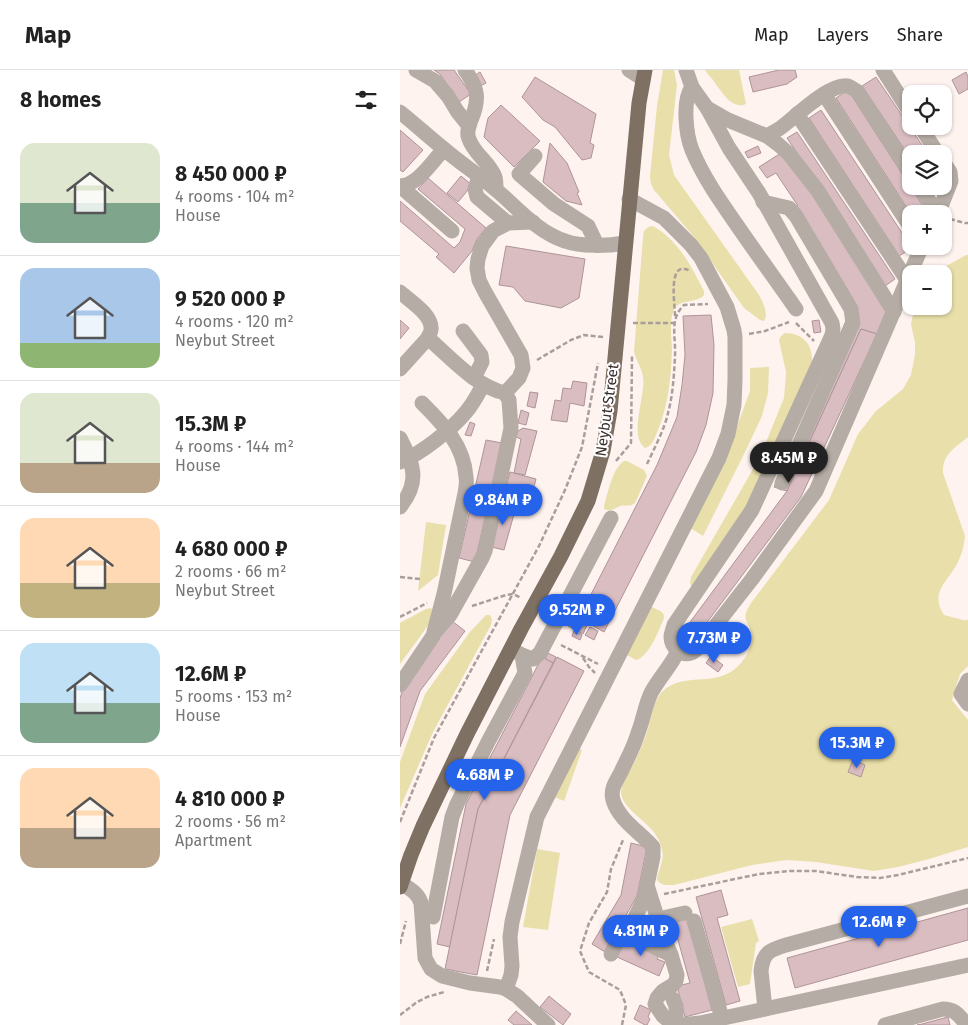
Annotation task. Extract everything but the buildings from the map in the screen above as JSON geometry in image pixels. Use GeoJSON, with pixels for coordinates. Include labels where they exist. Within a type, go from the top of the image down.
{"type":"FeatureCollection","features":[{"type":"Feature","properties":{"kind":"main road","name":"Neybut Street"},"geometry":{"type":"LineString","coordinates":[[401,885],[424,823],[467,734],[516,652],[588,501],[603,452],[610,411],[629,199],[639,103],[644,74]]}},
{"type":"Feature","properties":{"kind":"lane"},"geometry":{"type":"LineString","coordinates":[[416,70],[434,81],[448,96],[469,126]]}},
{"type":"Feature","properties":{"kind":"lane"},"geometry":{"type":"LineString","coordinates":[[465,70],[477,91],[475,112],[469,126],[468,139],[496,179],[496,189]]}},
{"type":"Feature","properties":{"kind":"lane"},"geometry":{"type":"LineString","coordinates":[[629,70],[644,74]]}},
{"type":"Feature","properties":{"kind":"lane"},"geometry":{"type":"LineString","coordinates":[[686,70],[692,87],[707,108],[729,148],[763,202],[832,324],[832,335],[752,510],[674,625],[671,637],[673,645],[678,651],[692,653],[698,648],[752,579],[816,491],[902,292]]}},
{"type":"Feature","properties":{"kind":"lane"},"geometry":{"type":"LineString","coordinates":[[883,70],[902,100]]}},
{"type":"Feature","properties":{"kind":"lane"},"geometry":{"type":"LineString","coordinates":[[767,136],[824,94],[836,88],[849,86],[858,92],[902,160]]}},
{"type":"Feature","properties":{"kind":"lane"},"geometry":{"type":"LineString","coordinates":[[692,87],[688,93],[686,114],[688,139],[692,150],[710,185],[796,309]]}},
{"type":"Feature","properties":{"kind":"lane"},"geometry":{"type":"LineString","coordinates":[[824,94],[902,214]]}},
{"type":"Feature","properties":{"kind":"lane"},"geometry":{"type":"LineString","coordinates":[[707,108],[728,120],[767,136],[789,154],[818,191],[894,312]]}},
{"type":"Feature","properties":{"kind":"lane"},"geometry":{"type":"LineString","coordinates":[[400,112],[496,189],[533,222],[556,238],[579,244],[612,245],[625,243]]}},
{"type":"Feature","properties":{"kind":"lane"},"geometry":{"type":"LineString","coordinates":[[797,114],[902,272]]}},
{"type":"Feature","properties":{"kind":"lane"},"geometry":{"type":"LineString","coordinates":[[400,186],[408,185],[415,181],[444,149]]}},
{"type":"Feature","properties":{"kind":"lane"},"geometry":{"type":"LineString","coordinates":[[535,156],[519,174],[554,204],[588,226],[596,245]]}},
{"type":"Feature","properties":{"kind":"lane"},"geometry":{"type":"LineString","coordinates":[[479,176],[475,189],[477,198],[508,223]]}},
{"type":"Feature","properties":{"kind":"lane"},"geometry":{"type":"LineString","coordinates":[[400,186],[452,231]]}},
{"type":"Feature","properties":{"kind":"lane"},"geometry":{"type":"LineString","coordinates":[[926,195],[938,214],[945,195]]}},
{"type":"Feature","properties":{"kind":"lane"},"geometry":{"type":"LineString","coordinates":[[506,989],[512,966],[510,937],[512,922],[537,817],[718,458],[728,434],[734,405],[735,337],[725,302],[702,258],[691,245],[664,218],[629,199]]}},
{"type":"Feature","properties":{"kind":"lane"},"geometry":{"type":"LineString","coordinates":[[763,202],[789,208],[796,216],[850,309],[853,323],[782,483]]}},
{"type":"Feature","properties":{"kind":"lane"},"geometry":{"type":"LineString","coordinates":[[505,393],[519,378],[523,368],[522,355],[479,280],[478,258],[482,246],[493,231],[508,223],[533,222]]}},
{"type":"Feature","properties":{"kind":"lane"},"geometry":{"type":"LineString","coordinates":[[400,292],[425,313],[429,319],[431,329],[428,338],[400,369]]}},
{"type":"Feature","properties":{"kind":"lane"},"geometry":{"type":"LineString","coordinates":[[405,460],[448,430],[466,413],[478,382],[482,362],[481,355],[463,331]]}},
{"type":"Feature","properties":{"kind":"lane"},"geometry":{"type":"LineString","coordinates":[[400,685],[433,636],[450,615],[482,558],[511,428],[509,400],[505,393],[496,391],[478,382],[428,338]]}},
{"type":"Feature","properties":{"kind":"lane"},"geometry":{"type":"LineString","coordinates":[[422,403],[448,430],[459,450],[466,476],[465,493],[444,594],[433,636]]}},
{"type":"Feature","properties":{"kind":"lane"},"geometry":{"type":"LineString","coordinates":[[400,438],[405,460],[413,473],[407,497],[400,506]]}},
{"type":"Feature","properties":{"kind":"lane"},"geometry":{"type":"LineString","coordinates":[[516,652],[533,659],[540,653],[611,518]]}},
{"type":"Feature","properties":{"kind":"lane"},"geometry":{"type":"LineString","coordinates":[[612,954],[622,933],[630,928],[649,891],[653,857],[652,847],[647,840],[616,809],[611,790],[639,733],[644,710],[651,693],[678,651]]}},
{"type":"Feature","properties":{"kind":"lane"},"geometry":{"type":"LineString","coordinates":[[432,917],[452,817],[488,742],[525,673],[516,652]]}},
{"type":"Feature","properties":{"kind":"lane"},"geometry":{"type":"LineString","coordinates":[[968,680],[960,694],[968,704]]}},
{"type":"Feature","properties":{"kind":"lane"},"geometry":{"type":"LineString","coordinates":[[401,885],[419,897],[424,958],[431,969],[442,976],[506,989],[517,996],[548,1025]]}},
{"type":"Feature","properties":{"kind":"lane"},"geometry":{"type":"LineString","coordinates":[[649,891],[677,974],[676,981],[673,985],[663,990],[656,1004],[663,1016],[669,1021],[681,1025],[700,1023],[968,965]]}},
{"type":"Feature","properties":{"kind":"lane"},"geometry":{"type":"LineString","coordinates":[[765,1008],[761,971],[763,960],[770,950],[968,896]]}},
{"type":"Feature","properties":{"kind":"lane"},"geometry":{"type":"LineString","coordinates":[[658,919],[690,917],[722,1018]]}},
{"type":"Feature","properties":{"kind":"lane"},"geometry":{"type":"LineString","coordinates":[[630,928],[634,936],[640,940],[671,955]]}},
{"type":"Feature","properties":{"kind":"lane"},"geometry":{"type":"LineString","coordinates":[[673,999],[676,1006],[676,1023]]}},
{"type":"Feature","properties":{"kind":"lane"},"geometry":{"type":"LineString","coordinates":[[885,1025],[943,1009],[954,1011],[966,1025]]}},
{"type":"Feature","properties":{"kind":"path"},"geometry":{"type":"LineString","coordinates":[[952,219],[968,223]]}},
{"type":"Feature","properties":{"kind":"path"},"geometry":{"type":"LineString","coordinates":[[648,464],[668,415],[673,387],[675,276],[678,270],[683,268],[692,273]]}},
{"type":"Feature","properties":{"kind":"path"},"geometry":{"type":"LineString","coordinates":[[675,316],[684,305],[725,302]]}},
{"type":"Feature","properties":{"kind":"path"},"geometry":{"type":"LineString","coordinates":[[765,331],[794,321],[824,351]]}},
{"type":"Feature","properties":{"kind":"path"},"geometry":{"type":"LineString","coordinates":[[632,323],[674,323]]}},
{"type":"Feature","properties":{"kind":"path"},"geometry":{"type":"LineString","coordinates":[[523,368],[571,340],[584,335],[603,337]]}},
{"type":"Feature","properties":{"kind":"path"},"geometry":{"type":"LineString","coordinates":[[400,822],[434,738],[543,538],[565,490],[582,447],[600,355]]}},
{"type":"Feature","properties":{"kind":"path"},"geometry":{"type":"LineString","coordinates":[[400,577],[420,579]]}},
{"type":"Feature","properties":{"kind":"path"},"geometry":{"type":"LineString","coordinates":[[400,617],[444,594]]}},
{"type":"Feature","properties":{"kind":"path"},"geometry":{"type":"LineString","coordinates":[[450,615],[496,598],[513,594]]}},
{"type":"Feature","properties":{"kind":"path"},"geometry":{"type":"LineString","coordinates":[[564,647],[598,665],[594,673]]}},
{"type":"Feature","properties":{"kind":"path"},"geometry":{"type":"LineString","coordinates":[[622,1025],[626,1005],[620,990],[589,972],[580,951],[589,923],[607,892],[611,869],[620,844],[631,825]]}},
{"type":"Feature","properties":{"kind":"path"},"geometry":{"type":"LineString","coordinates":[[649,891],[790,871],[816,871],[857,877],[880,878],[968,858]]}},
{"type":"Feature","properties":{"kind":"path"},"geometry":{"type":"LineString","coordinates":[[486,975],[494,938]]}},
{"type":"Feature","properties":{"kind":"path"},"geometry":{"type":"LineString","coordinates":[[400,1015],[417,1002],[446,991],[450,978]]}},
{"type":"Feature","properties":{"kind":"shaded area"},"geometry":{"type":"Polygon","coordinates":[[[663,70],[674,70],[677,85],[669,155],[674,175],[759,295],[766,311],[764,321],[744,308],[694,237],[651,184],[650,176],[657,106],[663,70]]]}},
{"type":"Feature","properties":{"kind":"shaded area"},"geometry":{"type":"Polygon","coordinates":[[[705,70],[739,70],[746,104],[736,105],[728,99],[705,70]]]}},
{"type":"Feature","properties":{"kind":"shaded area"},"geometry":{"type":"Polygon","coordinates":[[[653,226],[670,239],[683,255],[704,291],[704,295],[696,300],[679,304],[673,312],[671,326],[671,371],[667,402],[655,438],[645,448],[640,442],[638,434],[643,377],[634,352],[643,237],[644,231],[648,227],[653,226]]]}},
{"type":"Feature","properties":{"kind":"shaded area"},"geometry":{"type":"Polygon","coordinates":[[[968,255],[968,437],[947,456],[943,466],[943,473],[965,536],[959,559],[942,587],[938,600],[944,615],[968,620],[968,666],[960,674],[952,700],[968,720],[968,847],[898,867],[874,871],[816,862],[787,860],[752,865],[674,885],[665,885],[657,880],[663,858],[660,842],[652,830],[625,802],[621,792],[644,739],[657,700],[662,692],[679,682],[715,678],[733,671],[741,663],[752,642],[752,635],[745,617],[751,603],[829,500],[858,434],[876,411],[903,389],[911,375],[915,354],[911,324],[913,315],[952,315],[952,265],[948,265],[968,255]]]}},
{"type":"Feature","properties":{"kind":"shaded area"},"geometry":{"type":"Polygon","coordinates":[[[785,333],[797,335],[806,341],[811,350],[812,362],[747,507],[692,586],[690,584],[691,577],[760,457],[784,398],[786,372],[779,340],[785,333]]]}},
{"type":"Feature","properties":{"kind":"shaded area"},"geometry":{"type":"Polygon","coordinates":[[[769,367],[768,393],[762,416],[703,536],[687,526],[732,440],[750,391],[750,368],[769,367]]]}},
{"type":"Feature","properties":{"kind":"shaded area"},"geometry":{"type":"Polygon","coordinates":[[[624,461],[644,470],[647,476],[635,503],[611,510],[604,509],[613,475],[624,461]]]}},
{"type":"Feature","properties":{"kind":"shaded area"},"geometry":{"type":"Polygon","coordinates":[[[426,522],[446,525],[438,575],[418,591],[426,522]]]}},
{"type":"Feature","properties":{"kind":"shaded area"},"geometry":{"type":"Polygon","coordinates":[[[652,607],[662,612],[664,618],[649,649],[641,658],[636,660],[627,655],[652,607]]]}},
{"type":"Feature","properties":{"kind":"shaded area"},"geometry":{"type":"Polygon","coordinates":[[[431,608],[433,611],[432,620],[400,664],[400,623],[431,608]]]}},
{"type":"Feature","properties":{"kind":"shaded area"},"geometry":{"type":"Polygon","coordinates":[[[486,615],[490,615],[492,619],[491,625],[433,732],[400,808],[400,762],[425,694],[470,632],[486,615]]]}},
{"type":"Feature","properties":{"kind":"shaded area"},"geometry":{"type":"Polygon","coordinates":[[[573,746],[582,750],[564,801],[550,795],[573,746]]]}},
{"type":"Feature","properties":{"kind":"shaded area"},"geometry":{"type":"Polygon","coordinates":[[[537,849],[560,853],[548,930],[523,927],[537,849]]]}},
{"type":"Feature","properties":{"kind":"shaded area"},"geometry":{"type":"Polygon","coordinates":[[[752,919],[759,941],[756,943],[750,984],[738,987],[721,927],[752,919]]]}}]}
